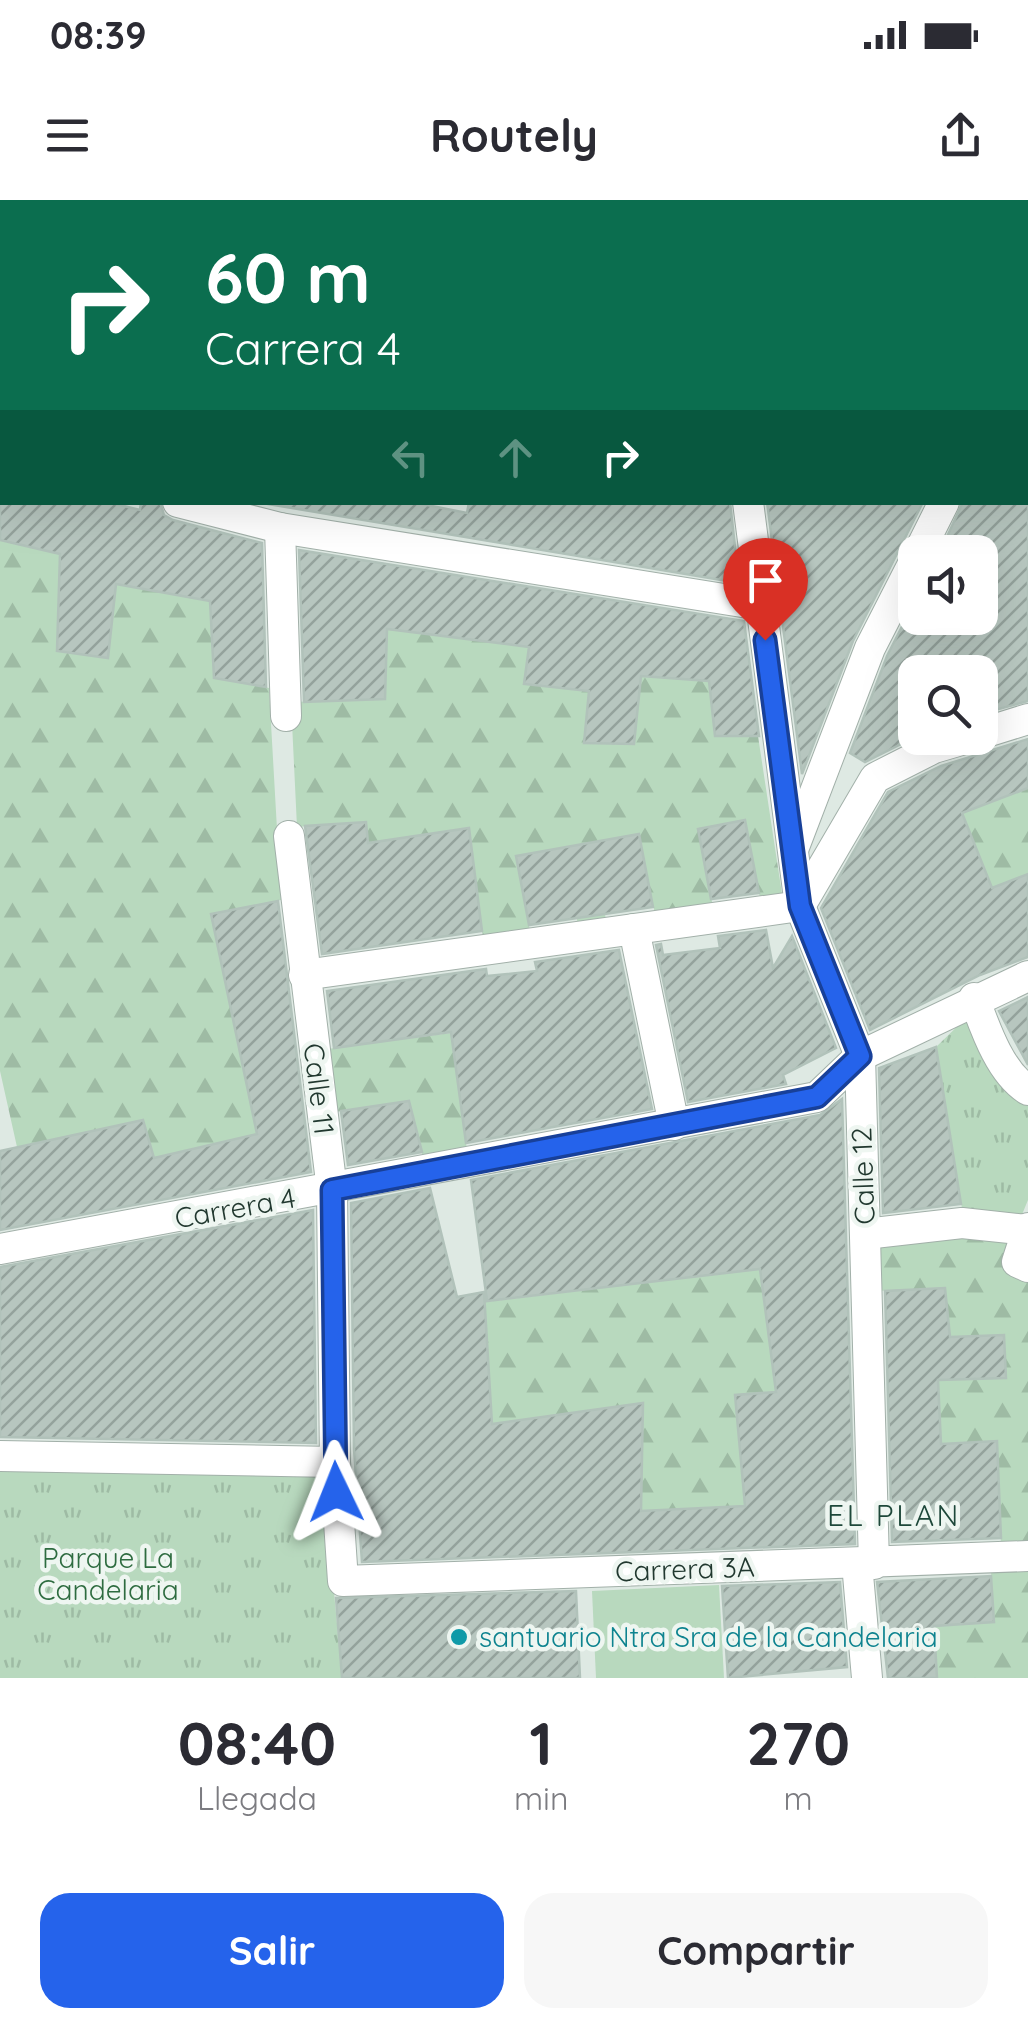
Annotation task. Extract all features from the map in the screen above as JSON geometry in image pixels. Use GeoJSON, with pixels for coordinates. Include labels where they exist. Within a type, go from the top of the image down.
{"type":"FeatureCollection","features":[{"type":"Feature","properties":{"kind":"street"},"geometry":{"type":"LineString","coordinates":[[190,505],[280,528],[760,605]]}},
{"type":"Feature","properties":{"kind":"street","name":"Calle 12"},"geometry":{"type":"LineString","coordinates":[[748,505],[800,906],[860,1056],[867,1678]]}},
{"type":"Feature","properties":{"kind":"street"},"geometry":{"type":"LineString","coordinates":[[927,535],[942,505]]}},
{"type":"Feature","properties":{"kind":"street"},"geometry":{"type":"LineString","coordinates":[[280,528],[286,716]]}},
{"type":"Feature","properties":{"kind":"street"},"geometry":{"type":"LineString","coordinates":[[794,850],[870,648],[898,593]]}},
{"type":"Feature","properties":{"kind":"street"},"geometry":{"type":"LineString","coordinates":[[998,728],[1028,719]]}},
{"type":"Feature","properties":{"kind":"street"},"geometry":{"type":"LineString","coordinates":[[304,975],[800,906],[875,778],[920,755]]}},
{"type":"Feature","properties":{"kind":"street","name":"Calle 11"},"geometry":{"type":"LineString","coordinates":[[289,836],[332,1190],[334,1462],[343,1582]]}},
{"type":"Feature","properties":{"kind":"street"},"geometry":{"type":"LineString","coordinates":[[634,929],[674,1125]]}},
{"type":"Feature","properties":{"kind":"street","name":"Carrera 4"},"geometry":{"type":"LineString","coordinates":[[0,1250],[817,1097],[860,1056],[974,998],[1028,976]]}},
{"type":"Feature","properties":{"kind":"street"},"geometry":{"type":"LineString","coordinates":[[974,998],[986,1032],[1019,1085],[1028,1090]]}},
{"type":"Feature","properties":{"kind":"street"},"geometry":{"type":"LineString","coordinates":[[864,1234],[962,1223],[1028,1229],[1022,1264]]}},
{"type":"Feature","properties":{"kind":"street"},"geometry":{"type":"LineString","coordinates":[[0,1456],[334,1462]]}},
{"type":"Feature","properties":{"kind":"street","name":"Carrera 3A"},"geometry":{"type":"LineString","coordinates":[[343,1582],[1028,1556]]}},
{"type":"Feature","properties":{"kind":"green space"},"geometry":{"type":"Polygon","coordinates":[[[0,540],[60,554],[57,651],[108,657],[116,584],[210,601],[214,678],[269,688],[281,900],[211,915],[257,1134],[154,1158],[17,1147],[0,1071],[0,540]]]}},
{"type":"Feature","properties":{"kind":"green space"},"geometry":{"type":"Polygon","coordinates":[[[387,629],[529,647],[524,684],[641,676],[709,681],[715,736],[758,736],[782,894],[760,898],[745,821],[698,830],[713,907],[655,914],[638,834],[592,843],[606,920],[578,925],[563,847],[516,856],[530,931],[483,937],[469,828],[374,905],[365,822],[297,827],[291,702],[385,699],[387,629]]]}},
{"type":"Feature","properties":{"kind":"green space"},"geometry":{"type":"Polygon","coordinates":[[[1028,788],[1028,874],[992,888],[962,813],[1028,788]]]}},
{"type":"Feature","properties":{"kind":"green space"},"geometry":{"type":"Polygon","coordinates":[[[965,1019],[1011,1090],[1028,1101],[1028,1200],[1021,1217],[962,1209],[936,1047],[965,1019]]]}},
{"type":"Feature","properties":{"kind":"green space"},"geometry":{"type":"Polygon","coordinates":[[[451,1033],[467,1150],[423,1158],[409,1101],[335,1112],[327,1049],[451,1033]]]}},
{"type":"Feature","properties":{"kind":"green space"},"geometry":{"type":"Polygon","coordinates":[[[1002,1234],[1028,1274],[1028,1544],[1001,1545],[996,1441],[941,1444],[938,1380],[950,1337],[945,1288],[876,1291],[871,1248],[955,1235],[1002,1234]]]}},
{"type":"Feature","properties":{"kind":"green space"},"geometry":{"type":"Polygon","coordinates":[[[760,1269],[776,1392],[745,1506],[641,1511],[642,1403],[492,1424],[485,1302],[760,1269]]]}},
{"type":"Feature","properties":{"kind":"green space","name":"Parque La Candelaria"},"geometry":{"type":"Polygon","coordinates":[[[0,1468],[323,1474],[342,1678],[0,1678],[0,1468]]]}},
{"type":"Feature","properties":{"kind":"green space"},"geometry":{"type":"Polygon","coordinates":[[[1028,1568],[1028,1678],[937,1678],[934,1626],[994,1622],[991,1571],[1028,1568]]]}},
{"type":"Feature","properties":{"kind":"green space"},"geometry":{"type":"Polygon","coordinates":[[[719,1585],[724,1678],[596,1678],[592,1591],[719,1585]]]}},
{"type":"Feature","properties":{"kind":"building"},"geometry":{"type":"Polygon","coordinates":[[[0,505],[120,505],[140,510],[141,505],[161,505],[164,515],[173,520],[262,543],[266,687],[214,678],[210,601],[116,584],[108,658],[57,651],[60,554],[0,540],[0,505]]]}},
{"type":"Feature","properties":{"kind":"building"},"geometry":{"type":"Polygon","coordinates":[[[274,505],[427,505],[467,513],[468,505],[730,505],[739,583],[274,505]]]}},
{"type":"Feature","properties":{"kind":"building"},"geometry":{"type":"Polygon","coordinates":[[[767,505],[921,505],[906,535],[898,535],[898,552],[853,641],[802,774],[767,505]]]}},
{"type":"Feature","properties":{"kind":"building"},"geometry":{"type":"Polygon","coordinates":[[[962,505],[1028,505],[1028,701],[998,709],[998,655],[898,655],[898,746],[865,762],[850,753],[898,634],[998,635],[998,535],[948,535],[962,505]]]}},
{"type":"Feature","properties":{"kind":"building"},"geometry":{"type":"Polygon","coordinates":[[[299,550],[744,621],[759,736],[715,736],[709,681],[641,676],[634,744],[584,743],[589,691],[524,684],[529,647],[387,629],[385,699],[304,702],[299,550]]]}},
{"type":"Feature","properties":{"kind":"building"},"geometry":{"type":"Polygon","coordinates":[[[1028,739],[1028,788],[962,813],[992,888],[1028,874],[1028,957],[980,975],[870,1030],[821,908],[888,792],[941,766],[976,755],[998,755],[998,748],[1028,739]]]}},
{"type":"Feature","properties":{"kind":"building"},"geometry":{"type":"Polygon","coordinates":[[[745,820],[759,893],[711,899],[698,829],[745,820]]]}},
{"type":"Feature","properties":{"kind":"building"},"geometry":{"type":"Polygon","coordinates":[[[366,822],[368,843],[469,828],[482,931],[322,954],[305,826],[366,822]]]}},
{"type":"Feature","properties":{"kind":"building"},"geometry":{"type":"Polygon","coordinates":[[[639,834],[653,907],[529,925],[516,856],[639,834]]]}},
{"type":"Feature","properties":{"kind":"building"},"geometry":{"type":"Polygon","coordinates":[[[278,901],[311,1172],[0,1230],[0,1151],[143,1120],[154,1158],[257,1134],[211,914],[278,901]]]}},
{"type":"Feature","properties":{"kind":"building"},"geometry":{"type":"Polygon","coordinates":[[[766,930],[773,968],[792,936],[836,1048],[783,1075],[786,1084],[688,1102],[656,945],[661,944],[663,955],[720,948],[718,936],[766,930]]]}},
{"type":"Feature","properties":{"kind":"building"},"geometry":{"type":"Polygon","coordinates":[[[619,950],[652,1109],[466,1143],[451,1032],[334,1048],[327,991],[486,969],[487,976],[537,971],[535,962],[619,950]]]}},
{"type":"Feature","properties":{"kind":"building"},"geometry":{"type":"Polygon","coordinates":[[[1028,997],[1028,1065],[999,1011],[1028,997]]]}},
{"type":"Feature","properties":{"kind":"building"},"geometry":{"type":"Polygon","coordinates":[[[936,1047],[961,1204],[883,1213],[879,1068],[936,1047]]]}},
{"type":"Feature","properties":{"kind":"building"},"geometry":{"type":"Polygon","coordinates":[[[842,1099],[855,1544],[362,1562],[354,1449],[351,1203],[430,1188],[457,1297],[484,1292],[492,1424],[643,1403],[641,1511],[745,1506],[735,1395],[776,1392],[760,1269],[487,1301],[471,1180],[820,1115],[842,1099]]]}},
{"type":"Feature","properties":{"kind":"building"},"geometry":{"type":"Polygon","coordinates":[[[409,1101],[422,1152],[348,1165],[341,1111],[409,1101]]]}},
{"type":"Feature","properties":{"kind":"building"},"geometry":{"type":"Polygon","coordinates":[[[313,1210],[316,1443],[0,1437],[0,1267],[313,1210]]]}},
{"type":"Feature","properties":{"kind":"building"},"geometry":{"type":"Polygon","coordinates":[[[945,1288],[950,1337],[1004,1335],[1006,1378],[938,1380],[941,1444],[997,1441],[1001,1538],[892,1542],[885,1291],[945,1288]]]}},
{"type":"Feature","properties":{"kind":"building"},"geometry":{"type":"Polygon","coordinates":[[[991,1576],[994,1622],[934,1626],[937,1678],[888,1678],[877,1582],[991,1576]]]}},
{"type":"Feature","properties":{"kind":"building"},"geometry":{"type":"Polygon","coordinates":[[[840,1582],[847,1667],[728,1678],[722,1586],[840,1582]]]}},
{"type":"Feature","properties":{"kind":"building","name":"santuario Ntra Sra de la Candelaria"},"geometry":{"type":"Polygon","coordinates":[[[576,1591],[580,1678],[342,1678],[336,1598],[576,1591]]]}},
{"type":"Feature","properties":{"kind":"place","name":"santuario Ntra Sra de la Candelaria"},"geometry":{"type":"Point","coordinates":[459,1637]}},
{"type":"Feature","properties":{"kind":"district","name":"EL PLAN"},"geometry":{"type":"Point","coordinates":[894,1516]}},
{"type":"Feature","properties":{"kind":"route"},"geometry":{"type":"LineString","coordinates":[[336,1492],[332,1190],[817,1097],[860,1056],[800,906],[765,640]]}}]}
